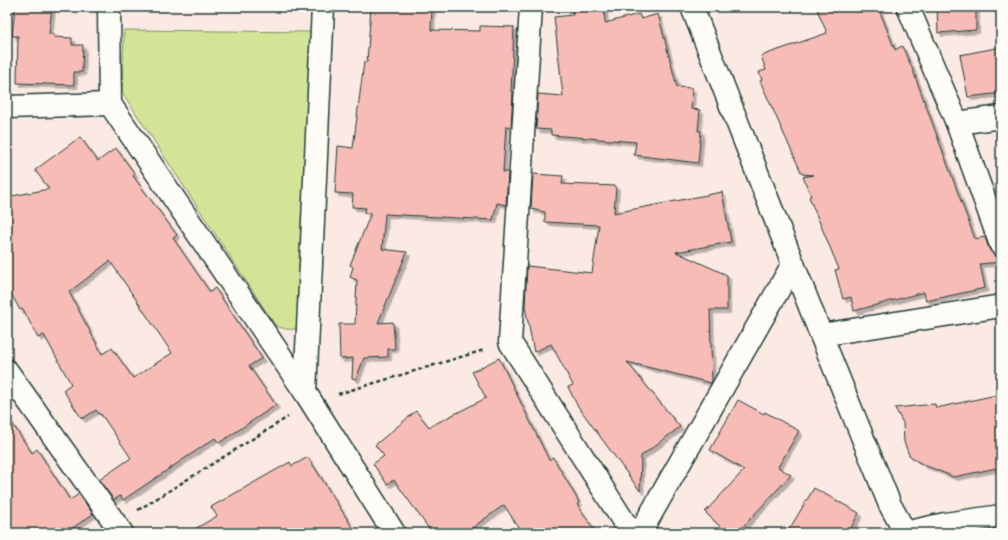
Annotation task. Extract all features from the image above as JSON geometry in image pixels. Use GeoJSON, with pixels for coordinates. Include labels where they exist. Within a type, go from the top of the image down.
{"type":"FeatureCollection","features":[{"type":"Feature","properties":{"kind":"street"},"geometry":{"type":"LineString","coordinates":[[109,7],[110,104],[305,392],[394,533]]}},
{"type":"Feature","properties":{"kind":"street"},"geometry":{"type":"LineString","coordinates":[[305,392],[323,7]]}},
{"type":"Feature","properties":{"kind":"street"},"geometry":{"type":"LineString","coordinates":[[531,7],[510,342],[631,533]]}},
{"type":"Feature","properties":{"kind":"street"},"geometry":{"type":"LineString","coordinates":[[692,7],[792,264],[890,505],[905,533],[945,524],[1001,516]]}},
{"type":"Feature","properties":{"kind":"street"},"geometry":{"type":"LineString","coordinates":[[908,7],[957,123],[1001,245]]}},
{"type":"Feature","properties":{"kind":"street"},"geometry":{"type":"LineString","coordinates":[[7,107],[110,104]]}},
{"type":"Feature","properties":{"kind":"street"},"geometry":{"type":"LineString","coordinates":[[957,123],[1001,117]]}},
{"type":"Feature","properties":{"kind":"street"},"geometry":{"type":"LineString","coordinates":[[640,533],[792,264]]}},
{"type":"Feature","properties":{"kind":"street"},"geometry":{"type":"LineString","coordinates":[[821,335],[1001,306]]}},
{"type":"Feature","properties":{"kind":"street"},"geometry":{"type":"LineString","coordinates":[[7,371],[113,530]]}},
{"type":"Feature","properties":{"kind":"green space"},"geometry":{"type":"Polygon","coordinates":[[[124,30],[312,32],[300,326],[297,328],[288,329],[275,325],[122,92],[124,30]]]}},
{"type":"Feature","properties":{"kind":"building"},"geometry":{"type":"Polygon","coordinates":[[[15,7],[52,7],[49,34],[54,34],[54,37],[72,38],[72,45],[83,45],[82,72],[74,72],[74,85],[17,83],[18,36],[12,36],[15,7]]]}},
{"type":"Feature","properties":{"kind":"building"},"geometry":{"type":"Polygon","coordinates":[[[371,7],[432,7],[431,30],[480,31],[480,26],[514,27],[511,92],[513,92],[511,127],[506,126],[503,172],[508,172],[506,205],[497,203],[493,220],[385,214],[382,249],[407,252],[378,323],[393,322],[395,349],[388,349],[388,357],[364,358],[356,379],[352,378],[353,358],[340,359],[339,324],[355,324],[357,280],[350,277],[353,267],[350,265],[371,213],[364,213],[366,208],[352,207],[353,194],[335,193],[338,146],[353,148],[364,62],[367,62],[371,7]]]}},
{"type":"Feature","properties":{"kind":"building"},"geometry":{"type":"Polygon","coordinates":[[[572,7],[604,7],[605,23],[639,14],[641,19],[658,14],[677,87],[692,88],[691,109],[700,110],[698,131],[701,131],[698,163],[634,155],[636,142],[551,135],[551,130],[536,129],[538,94],[563,96],[554,17],[573,15],[572,7]]]}},
{"type":"Feature","properties":{"kind":"building"},"geometry":{"type":"Polygon","coordinates":[[[816,7],[878,7],[895,50],[902,46],[912,68],[975,239],[985,237],[989,249],[993,254],[1001,257],[1001,262],[980,264],[985,288],[926,301],[924,292],[854,311],[851,297],[843,299],[835,270],[839,269],[809,197],[811,196],[803,177],[813,175],[802,174],[760,81],[762,80],[759,72],[766,70],[761,56],[827,33],[816,7]]]}},
{"type":"Feature","properties":{"kind":"building"},"geometry":{"type":"Polygon","coordinates":[[[937,7],[976,7],[976,30],[938,33],[937,7]]]}},
{"type":"Feature","properties":{"kind":"building"},"geometry":{"type":"Polygon","coordinates":[[[1001,47],[1001,93],[968,97],[960,55],[1001,47]]]}},
{"type":"Feature","properties":{"kind":"building"},"geometry":{"type":"Polygon","coordinates":[[[80,137],[98,161],[116,148],[135,174],[133,176],[177,235],[173,238],[210,292],[215,288],[262,358],[249,366],[276,405],[219,443],[215,438],[123,500],[120,496],[114,500],[99,480],[131,458],[101,414],[100,415],[96,410],[82,419],[63,390],[71,384],[44,335],[38,338],[23,309],[20,310],[7,286],[7,197],[49,189],[35,170],[80,137]],[[110,261],[69,292],[102,354],[112,348],[133,378],[172,353],[110,261]]]}},
{"type":"Feature","properties":{"kind":"building"},"geometry":{"type":"Polygon","coordinates":[[[533,174],[563,176],[562,184],[616,186],[614,213],[722,192],[731,242],[676,252],[727,275],[727,310],[710,310],[711,383],[627,362],[680,427],[641,456],[640,491],[577,405],[568,387],[573,385],[551,344],[534,352],[525,307],[527,266],[592,273],[599,225],[545,222],[545,212],[531,209],[533,174]]]}},
{"type":"Feature","properties":{"kind":"building"},"geometry":{"type":"Polygon","coordinates":[[[499,358],[549,460],[553,457],[579,502],[577,504],[596,533],[522,533],[504,505],[465,533],[432,533],[394,480],[387,484],[373,464],[384,456],[375,445],[416,411],[429,427],[486,398],[472,372],[499,358]]]}},
{"type":"Feature","properties":{"kind":"building"},"geometry":{"type":"Polygon","coordinates":[[[1001,394],[1001,467],[954,477],[924,465],[909,455],[904,442],[903,423],[895,408],[935,404],[936,408],[1001,394]]]}},
{"type":"Feature","properties":{"kind":"building"},"geometry":{"type":"Polygon","coordinates":[[[738,400],[764,414],[765,412],[799,431],[778,467],[791,475],[737,533],[727,533],[705,512],[744,470],[710,450],[738,400]]]}},
{"type":"Feature","properties":{"kind":"building"},"geometry":{"type":"Polygon","coordinates":[[[7,416],[32,453],[37,449],[70,500],[79,494],[93,514],[65,533],[15,533],[7,521],[7,416]]]}},
{"type":"Feature","properties":{"kind":"building"},"geometry":{"type":"Polygon","coordinates":[[[308,457],[356,533],[188,533],[217,516],[211,507],[290,462],[292,466],[308,457]]]}},
{"type":"Feature","properties":{"kind":"building"},"geometry":{"type":"Polygon","coordinates":[[[814,488],[859,513],[848,533],[787,533],[814,488]]]}}]}
